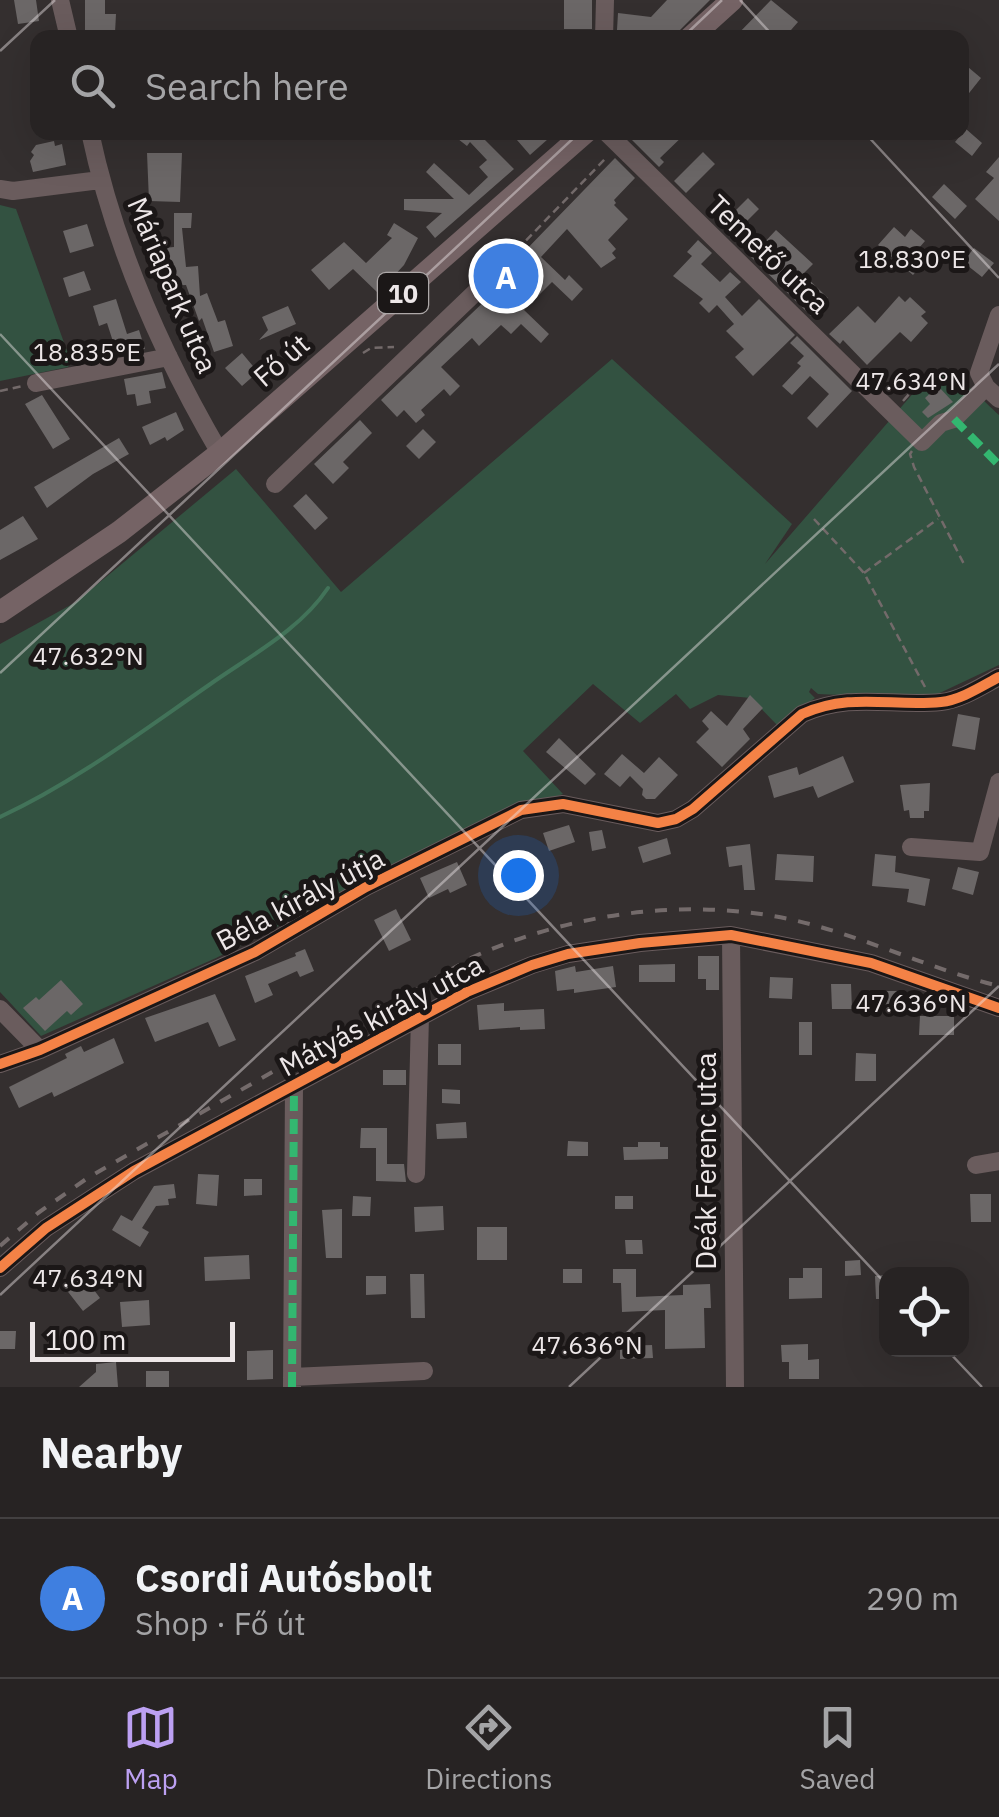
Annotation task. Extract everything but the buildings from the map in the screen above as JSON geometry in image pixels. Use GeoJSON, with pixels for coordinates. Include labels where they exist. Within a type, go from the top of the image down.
{"type":"FeatureCollection","features":[{"type":"Feature","properties":{"kind":"main road"},"geometry":{"type":"LineString","coordinates":[[699,30],[732,0]]}},
{"type":"Feature","properties":{"kind":"main road","name":"Fő út"},"geometry":{"type":"LineString","coordinates":[[0,612],[104,542],[220,453],[577,140]]}},
{"type":"Feature","properties":{"kind":"street"},"geometry":{"type":"LineString","coordinates":[[60,0],[66,30]]}},
{"type":"Feature","properties":{"kind":"street"},"geometry":{"type":"LineString","coordinates":[[604,30],[606,0]]}},
{"type":"Feature","properties":{"kind":"street","name":"Máriapark utca"},"geometry":{"type":"LineString","coordinates":[[92,140],[100,180],[143,299],[220,453]]}},
{"type":"Feature","properties":{"kind":"street","name":"Temető utca"},"geometry":{"type":"LineString","coordinates":[[613,140],[922,442]]}},
{"type":"Feature","properties":{"kind":"street"},"geometry":{"type":"LineString","coordinates":[[0,189],[100,180]]}},
{"type":"Feature","properties":{"kind":"street"},"geometry":{"type":"LineString","coordinates":[[275,484],[483,286]]}},
{"type":"Feature","properties":{"kind":"street"},"geometry":{"type":"LineString","coordinates":[[922,442],[941,424],[954,420],[993,393],[979,373],[999,315]]}},
{"type":"Feature","properties":{"kind":"street"},"geometry":{"type":"LineString","coordinates":[[36,383],[169,357]]}},
{"type":"Feature","properties":{"kind":"street","name":"Béla király útja"},"geometry":{"type":"LineString","coordinates":[[0,1064],[40,1050],[272,944],[366,887],[521,810],[563,804],[658,823],[676,820],[802,714],[839,702],[950,701],[999,677]]}},
{"type":"Feature","properties":{"kind":"street"},"geometry":{"type":"LineString","coordinates":[[911,848],[980,852],[999,782]]}},
{"type":"Feature","properties":{"kind":"street","name":"Mátyás király utca"},"geometry":{"type":"LineString","coordinates":[[0,1268],[83,1202],[420,1016],[502,976],[568,954],[731,935],[871,963],[999,1008]]}},
{"type":"Feature","properties":{"kind":"street","name":"Deák Ferenc utca"},"geometry":{"type":"LineString","coordinates":[[731,935],[735,1387]]}},
{"type":"Feature","properties":{"kind":"street"},"geometry":{"type":"LineString","coordinates":[[0,1009],[40,1050]]}},
{"type":"Feature","properties":{"kind":"street"},"geometry":{"type":"LineString","coordinates":[[416,1174],[420,1016]]}},
{"type":"Feature","properties":{"kind":"street"},"geometry":{"type":"LineString","coordinates":[[294,1086],[292,1382],[424,1371]]}},
{"type":"Feature","properties":{"kind":"street"},"geometry":{"type":"LineString","coordinates":[[976,1165],[999,1161]]}},
{"type":"Feature","properties":{"kind":"path"},"geometry":{"type":"LineString","coordinates":[[508,259],[611,140]]}},
{"type":"Feature","properties":{"kind":"path"},"geometry":{"type":"LineString","coordinates":[[354,358],[371,348],[420,346]]}},
{"type":"Feature","properties":{"kind":"path"},"geometry":{"type":"LineString","coordinates":[[893,414],[935,370],[993,393]]}},
{"type":"Feature","properties":{"kind":"path"},"geometry":{"type":"LineString","coordinates":[[0,391],[7,389]]}},
{"type":"Feature","properties":{"kind":"path"},"geometry":{"type":"LineString","coordinates":[[922,442],[910,454],[965,566]]}},
{"type":"Feature","properties":{"kind":"path"},"geometry":{"type":"LineString","coordinates":[[864,573],[939,518]]}},
{"type":"Feature","properties":{"kind":"path"},"geometry":{"type":"LineString","coordinates":[[814,519],[864,573],[934,702]]}},
{"type":"Feature","properties":{"kind":"green space"},"geometry":{"type":"Polygon","coordinates":[[[0,205],[16,209],[71,362],[68,367],[0,381],[0,205]]]}},
{"type":"Feature","properties":{"kind":"green space"},"geometry":{"type":"Polygon","coordinates":[[[612,359],[792,524],[765,564],[929,375],[949,376],[967,386],[999,415],[999,665],[927,699],[818,694],[811,688],[809,692],[815,698],[777,725],[751,698],[718,695],[690,709],[676,694],[640,723],[593,684],[523,751],[563,794],[467,830],[216,958],[41,1036],[0,992],[0,644],[76,602],[236,469],[341,592],[612,359]]]}},
{"type":"Feature","properties":{"kind":"waterway"},"geometry":{"type":"LineString","coordinates":[[0,817],[81,772],[257,653],[289,630],[328,588]]}},
{"type":"Feature","properties":{"kind":"railway"},"geometry":{"type":"LineString","coordinates":[[0,1246],[89,1177],[473,957],[555,928],[598,918],[687,909],[774,916],[840,933],[999,986]]}},
{"type":"Feature","properties":{"kind":"marked path"},"geometry":{"type":"LineString","coordinates":[[954,419],[999,465]]}},
{"type":"Feature","properties":{"kind":"marked path"},"geometry":{"type":"LineString","coordinates":[[292,1387],[294,1086]]}},
{"type":"Feature","properties":{"kind":"cycle path"},"geometry":{"type":"LineString","coordinates":[[0,1064],[40,1050],[255,952],[366,887],[521,810],[563,804],[658,823],[676,819],[693,809],[802,714],[855,702],[949,701],[999,677]]}},
{"type":"Feature","properties":{"kind":"cycle path"},"geometry":{"type":"LineString","coordinates":[[0,1268],[46,1228],[134,1171],[467,992],[568,954],[731,935],[871,963],[999,1008]]}},
{"type":"Feature","properties":{"kind":"place","name":"Csordi Autósbolt"},"geometry":{"type":"Point","coordinates":[506,276]}}]}
